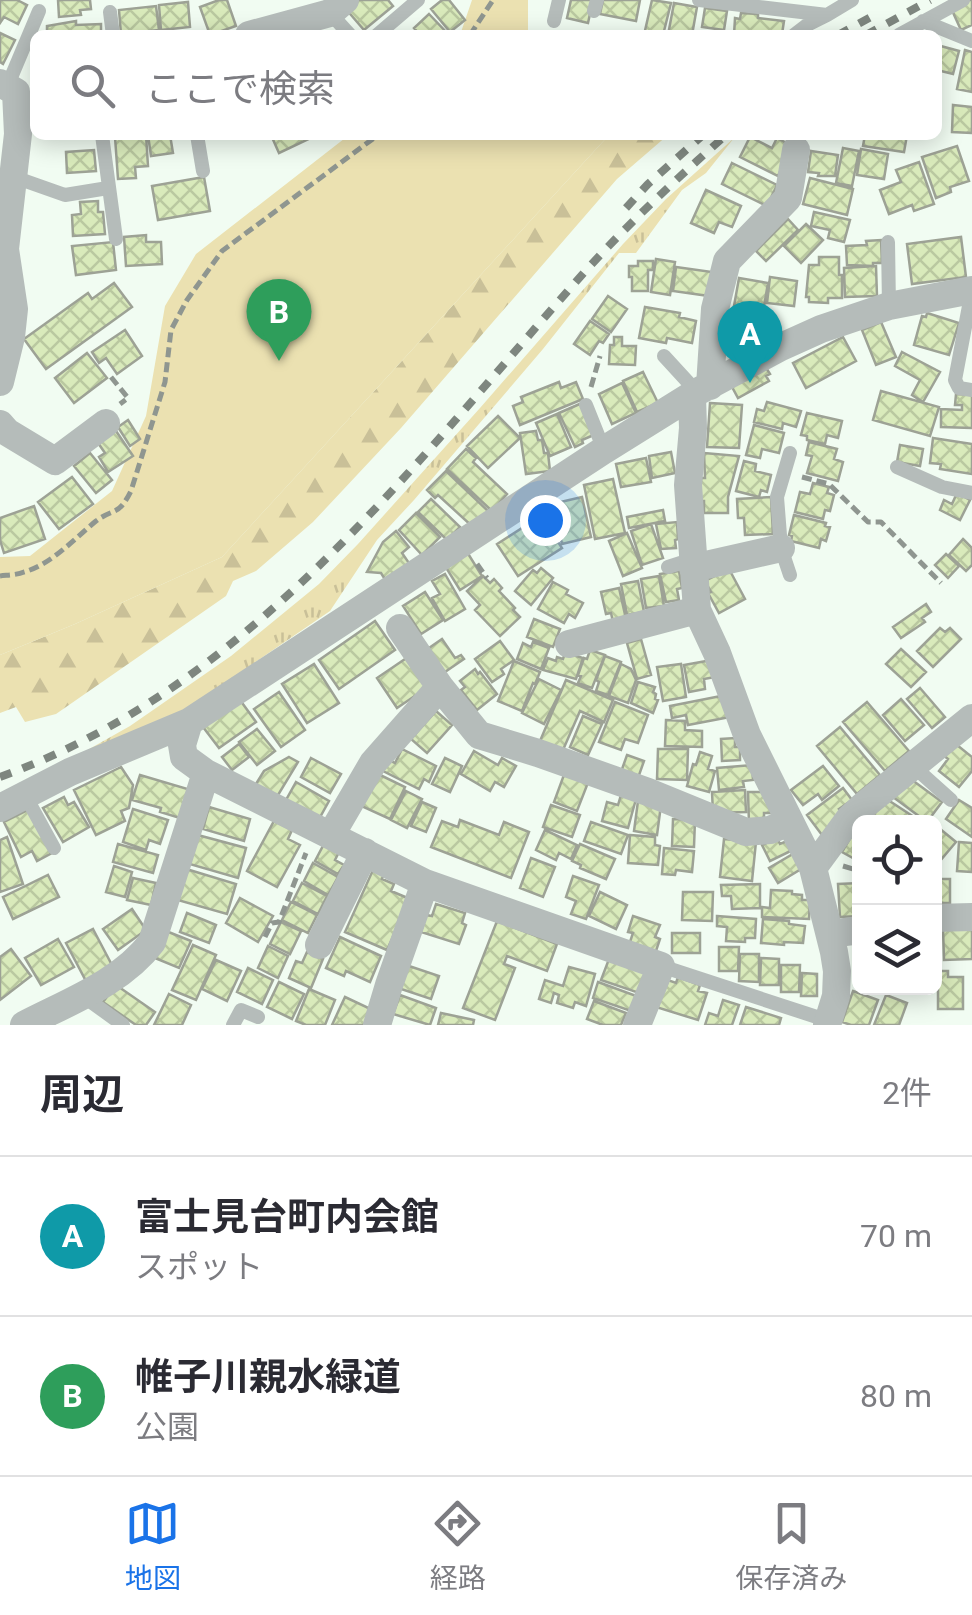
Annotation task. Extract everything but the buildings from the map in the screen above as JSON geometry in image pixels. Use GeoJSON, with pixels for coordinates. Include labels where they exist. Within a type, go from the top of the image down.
{"type":"FeatureCollection","features":[{"type":"Feature","properties":{"kind":"street"},"geometry":{"type":"LineString","coordinates":[[272,30],[337,6]]}},
{"type":"Feature","properties":{"kind":"street"},"geometry":{"type":"LineString","coordinates":[[0,382],[14,309],[5,249],[18,134],[15,90]]}},
{"type":"Feature","properties":{"kind":"street"},"geometry":{"type":"LineString","coordinates":[[796,150],[788,198],[727,261],[693,428],[685,565],[697,610],[747,735],[813,868],[837,972],[836,996],[828,1023]]}},
{"type":"Feature","properties":{"kind":"street"},"geometry":{"type":"LineString","coordinates":[[13,802],[70,772],[189,722],[388,611],[604,450],[781,347],[889,306],[972,290]]}},
{"type":"Feature","properties":{"kind":"street"},"geometry":{"type":"LineString","coordinates":[[2,432],[54,461],[106,423]]}},
{"type":"Feature","properties":{"kind":"street"},"geometry":{"type":"LineString","coordinates":[[685,565],[786,561]]}},
{"type":"Feature","properties":{"kind":"street"},"geometry":{"type":"LineString","coordinates":[[569,644],[697,610]]}},
{"type":"Feature","properties":{"kind":"street"},"geometry":{"type":"LineString","coordinates":[[388,611],[479,735],[648,792],[746,832],[770,830],[789,822]]}},
{"type":"Feature","properties":{"kind":"street"},"geometry":{"type":"LineString","coordinates":[[324,831],[373,763],[440,686]]}},
{"type":"Feature","properties":{"kind":"street"},"geometry":{"type":"LineString","coordinates":[[861,815],[912,765],[972,718]]}},
{"type":"Feature","properties":{"kind":"street"},"geometry":{"type":"LineString","coordinates":[[189,722],[182,745],[184,757],[206,772],[425,883],[661,966],[637,1025]]}},
{"type":"Feature","properties":{"kind":"street"},"geometry":{"type":"LineString","coordinates":[[24,1025],[119,975],[152,942],[206,772]]}},
{"type":"Feature","properties":{"kind":"street"},"geometry":{"type":"LineString","coordinates":[[813,868],[852,824]]}},
{"type":"Feature","properties":{"kind":"street"},"geometry":{"type":"LineString","coordinates":[[319,944],[365,852]]}},
{"type":"Feature","properties":{"kind":"street"},"geometry":{"type":"LineString","coordinates":[[378,1025],[425,883]]}},
{"type":"Feature","properties":{"kind":"street"},"geometry":{"type":"LineString","coordinates":[[942,918],[972,917]]}},
{"type":"Feature","properties":{"kind":"street"},"geometry":{"type":"LineString","coordinates":[[830,934],[852,931]]}},
{"type":"Feature","properties":{"kind":"lane"},"geometry":{"type":"LineString","coordinates":[[383,30],[418,0]]}},
{"type":"Feature","properties":{"kind":"lane"},"geometry":{"type":"LineString","coordinates":[[554,21],[559,0]]}},
{"type":"Feature","properties":{"kind":"lane"},"geometry":{"type":"LineString","coordinates":[[699,0],[774,5],[828,15]]}},
{"type":"Feature","properties":{"kind":"lane"},"geometry":{"type":"LineString","coordinates":[[801,30],[852,0]]}},
{"type":"Feature","properties":{"kind":"lane"},"geometry":{"type":"LineString","coordinates":[[908,30],[963,0]]}},
{"type":"Feature","properties":{"kind":"lane"},"geometry":{"type":"LineString","coordinates":[[337,6],[348,30]]}},
{"type":"Feature","properties":{"kind":"lane"},"geometry":{"type":"LineString","coordinates":[[33,30],[39,11]]}},
{"type":"Feature","properties":{"kind":"lane"},"geometry":{"type":"LineString","coordinates":[[110,12],[112,30]]}},
{"type":"Feature","properties":{"kind":"lane"},"geometry":{"type":"LineString","coordinates":[[923,21],[972,41]]}},
{"type":"Feature","properties":{"kind":"lane"},"geometry":{"type":"LineString","coordinates":[[15,90],[30,41]]}},
{"type":"Feature","properties":{"kind":"lane"},"geometry":{"type":"LineString","coordinates":[[103,140],[116,239]]}},
{"type":"Feature","properties":{"kind":"lane"},"geometry":{"type":"LineString","coordinates":[[198,140],[203,171]]}},
{"type":"Feature","properties":{"kind":"lane"},"geometry":{"type":"LineString","coordinates":[[14,177],[65,195],[108,188]]}},
{"type":"Feature","properties":{"kind":"lane"},"geometry":{"type":"LineString","coordinates":[[888,242],[889,306]]}},
{"type":"Feature","properties":{"kind":"lane"},"geometry":{"type":"LineString","coordinates":[[972,290],[956,380],[960,388],[972,390]]}},
{"type":"Feature","properties":{"kind":"lane"},"geometry":{"type":"LineString","coordinates":[[664,356],[700,392]]}},
{"type":"Feature","properties":{"kind":"lane"},"geometry":{"type":"LineString","coordinates":[[586,404],[604,450]]}},
{"type":"Feature","properties":{"kind":"lane"},"geometry":{"type":"LineString","coordinates":[[786,561],[778,497],[790,453]]}},
{"type":"Feature","properties":{"kind":"lane"},"geometry":{"type":"LineString","coordinates":[[897,467],[942,486],[972,493]]}},
{"type":"Feature","properties":{"kind":"lane"},"geometry":{"type":"LineString","coordinates":[[912,765],[951,800]]}},
{"type":"Feature","properties":{"kind":"lane"},"geometry":{"type":"LineString","coordinates":[[13,802],[54,848]]}},
{"type":"Feature","properties":{"kind":"lane"},"geometry":{"type":"LineString","coordinates":[[661,966],[828,1023]]}},
{"type":"Feature","properties":{"kind":"lane"},"geometry":{"type":"LineString","coordinates":[[82,995],[123,1025]]}},
{"type":"Feature","properties":{"kind":"lane"},"geometry":{"type":"LineString","coordinates":[[233,1025],[241,1010],[258,1017]]}},
{"type":"Feature","properties":{"kind":"path"},"geometry":{"type":"LineString","coordinates":[[473,30],[493,0]]}},
{"type":"Feature","properties":{"kind":"path"},"geometry":{"type":"LineString","coordinates":[[0,576],[26,572],[123,506],[165,382],[171,330],[187,300],[222,251],[371,140]]}},
{"type":"Feature","properties":{"kind":"path"},"geometry":{"type":"LineString","coordinates":[[586,404],[600,356]]}},
{"type":"Feature","properties":{"kind":"path"},"geometry":{"type":"LineString","coordinates":[[111,377],[128,398]]}},
{"type":"Feature","properties":{"kind":"path"},"geometry":{"type":"LineString","coordinates":[[784,473],[830,484],[868,522],[881,522],[941,583]]}},
{"type":"Feature","properties":{"kind":"path"},"geometry":{"type":"LineString","coordinates":[[265,937],[272,923],[279,922],[324,831]]}},
{"type":"Feature","properties":{"kind":"green space"},"geometry":{"type":"Polygon","coordinates":[[[472,0],[528,0],[528,30],[462,30],[472,0]]]}},
{"type":"Feature","properties":{"kind":"green space"},"geometry":{"type":"Polygon","coordinates":[[[343,140],[604,140],[222,557],[0,655],[0,557],[30,556],[112,491],[146,416],[165,306],[196,254],[343,140]]]}},
{"type":"Feature","properties":{"kind":"green space"},"geometry":{"type":"Polygon","coordinates":[[[604,140],[662,140],[617,179],[401,428],[313,522],[256,571],[233,581],[226,596],[56,714],[25,722],[16,707],[0,713],[0,655],[222,557],[604,140]]]}},
{"type":"Feature","properties":{"kind":"green space"},"geometry":{"type":"Polygon","coordinates":[[[732,140],[706,173],[682,190],[636,253],[619,253],[543,349],[377,540],[330,611],[184,711],[68,761],[130,726],[231,656],[319,584],[666,199],[732,140]]]}},
{"type":"Feature","properties":{"kind":"railway"},"geometry":{"type":"LineString","coordinates":[[875,30],[930,0]]}},
{"type":"Feature","properties":{"kind":"railway"},"geometry":{"type":"LineString","coordinates":[[847,30],[878,13]]}},
{"type":"Feature","properties":{"kind":"railway"},"geometry":{"type":"LineString","coordinates":[[626,208],[697,140]]}},
{"type":"Feature","properties":{"kind":"railway"},"geometry":{"type":"LineString","coordinates":[[0,777],[89,738],[171,689],[246,631],[317,568],[384,499],[610,245],[721,140]]}},
{"type":"Feature","properties":{"kind":"place","name":"帷子川親水緑道"},"geometry":{"type":"Point","coordinates":[279,361]}},
{"type":"Feature","properties":{"kind":"place","name":"富士見台町内会館"},"geometry":{"type":"Point","coordinates":[750,383]}}]}
